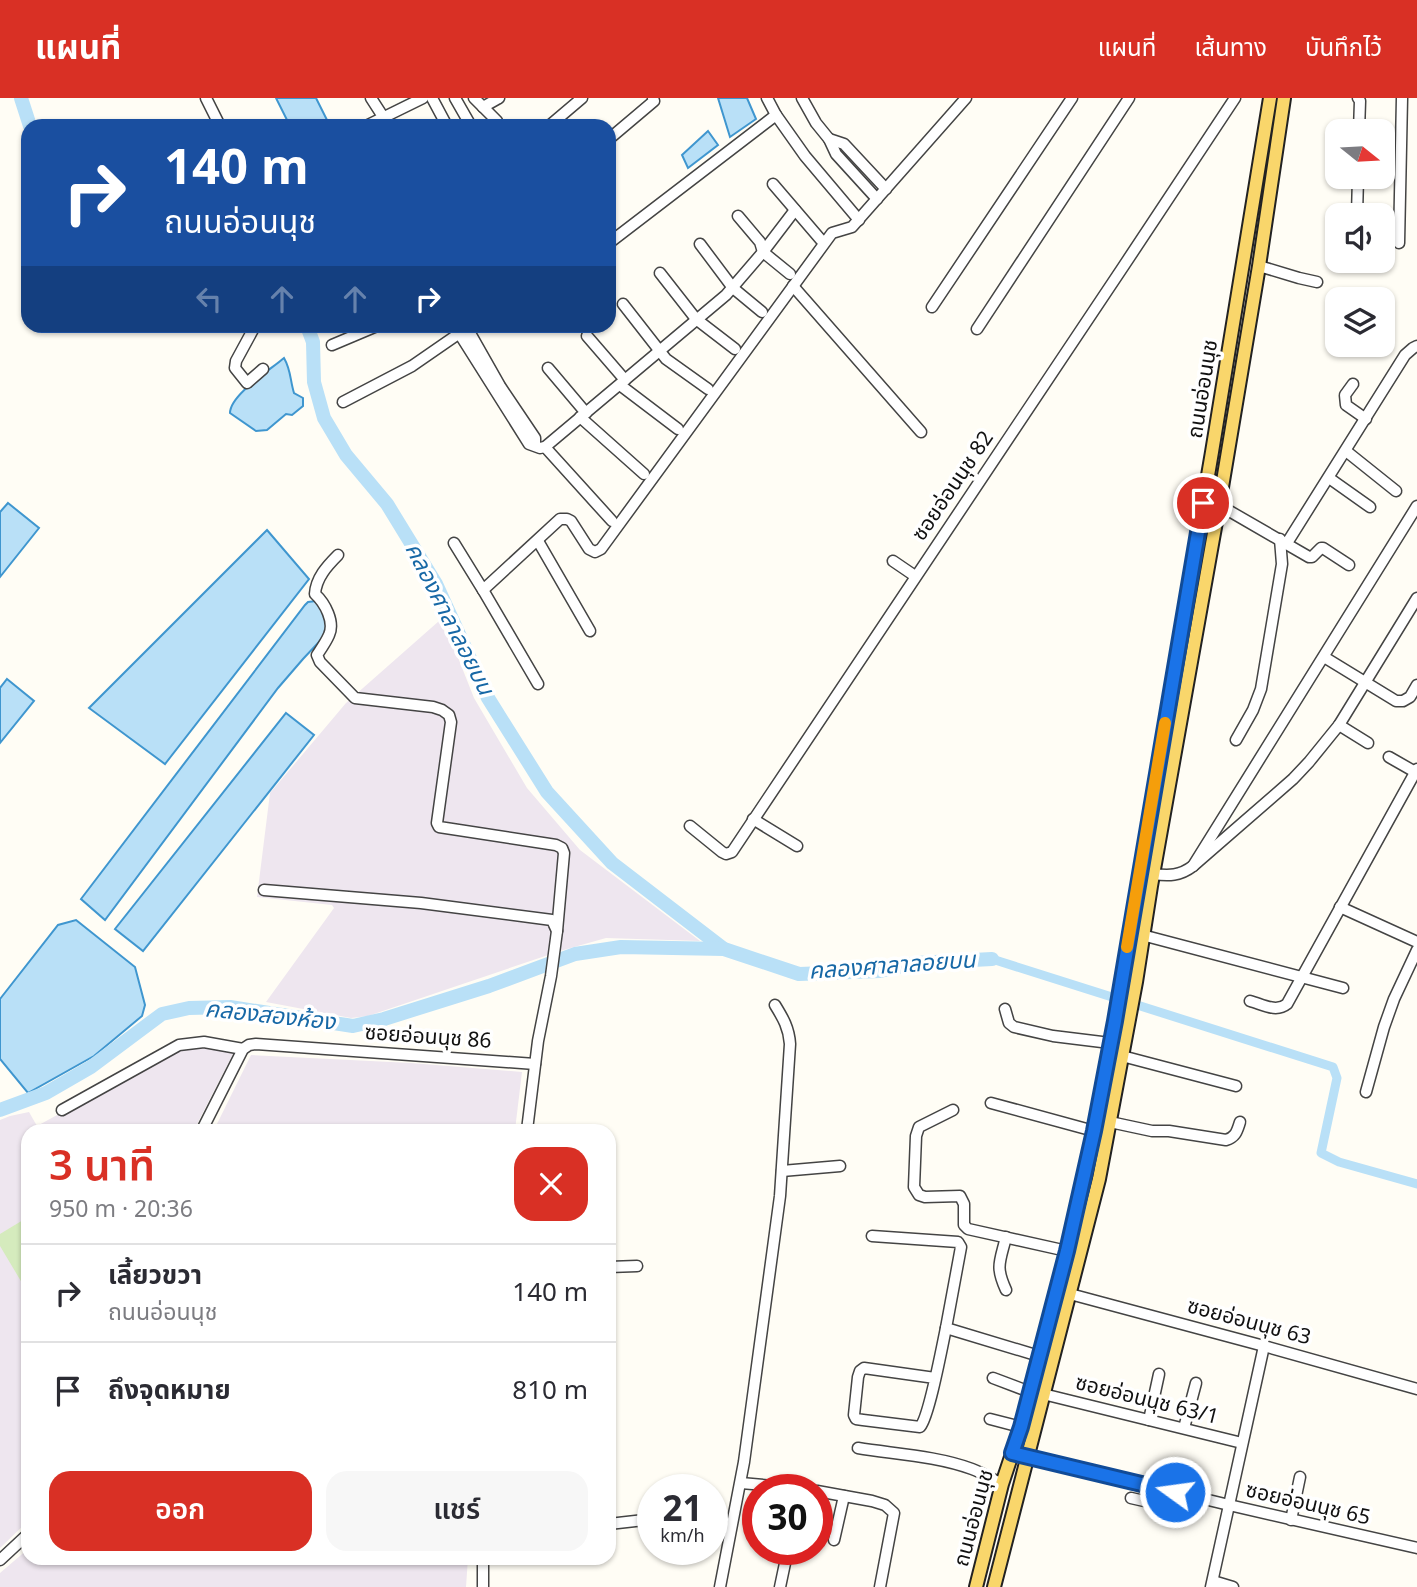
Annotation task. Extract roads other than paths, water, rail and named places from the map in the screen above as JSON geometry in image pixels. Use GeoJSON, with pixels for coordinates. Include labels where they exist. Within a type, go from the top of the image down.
{"type":"FeatureCollection","features":[{"type":"Feature","properties":{"kind":"main road","name":"ถนนอ่อนนุช"},"geometry":{"type":"LineString","coordinates":[[994,1587],[1097,1193],[1122,1056],[1121,981],[1270,98]]}},
{"type":"Feature","properties":{"kind":"main road","name":"ถนนอ่อนนุช"},"geometry":{"type":"LineString","coordinates":[[976,1587],[1067,1251],[1094,1131],[1110,1043],[1136,982],[1142,935],[1219,505],[1284,98]]}},
{"type":"Feature","properties":{"kind":"main road"},"geometry":{"type":"LineString","coordinates":[[1212,452],[1227,455]]}},
{"type":"Feature","properties":{"kind":"main road"},"geometry":{"type":"LineString","coordinates":[[1012,1453],[1027,1456]]}},
{"type":"Feature","properties":{"kind":"street"},"geometry":{"type":"LineString","coordinates":[[206,98],[216,119]]}},
{"type":"Feature","properties":{"kind":"street"},"geometry":{"type":"LineString","coordinates":[[371,98],[384,119]]}},
{"type":"Feature","properties":{"kind":"street"},"geometry":{"type":"LineString","coordinates":[[391,119],[423,98]]}},
{"type":"Feature","properties":{"kind":"street"},"geometry":{"type":"LineString","coordinates":[[432,98],[443,119]]}},
{"type":"Feature","properties":{"kind":"street"},"geometry":{"type":"LineString","coordinates":[[455,98],[467,119]]}},
{"type":"Feature","properties":{"kind":"street"},"geometry":{"type":"LineString","coordinates":[[474,98],[495,119]]}},
{"type":"Feature","properties":{"kind":"street"},"geometry":{"type":"LineString","coordinates":[[483,107],[499,98]]}},
{"type":"Feature","properties":{"kind":"street"},"geometry":{"type":"LineString","coordinates":[[557,119],[582,98]]}},
{"type":"Feature","properties":{"kind":"street"},"geometry":{"type":"LineString","coordinates":[[767,98],[805,156],[859,220]]}},
{"type":"Feature","properties":{"kind":"street"},"geometry":{"type":"LineString","coordinates":[[802,98],[829,139],[836,155],[877,200]]}},
{"type":"Feature","properties":{"kind":"street"},"geometry":{"type":"LineString","coordinates":[[483,590],[560,519],[571,522],[589,549],[595,552],[601,549],[832,233],[852,228],[966,98]]}},
{"type":"Feature","properties":{"kind":"street"},"geometry":{"type":"LineString","coordinates":[[932,307],[1072,98]]}},
{"type":"Feature","properties":{"kind":"street"},"geometry":{"type":"LineString","coordinates":[[977,329],[1129,98]]}},
{"type":"Feature","properties":{"kind":"street","name":"ซอยอ่อนนุช 82"},"geometry":{"type":"LineString","coordinates":[[690,827],[726,854],[732,852],[1235,98]]}},
{"type":"Feature","properties":{"kind":"street"},"geometry":{"type":"LineString","coordinates":[[1358,98],[1359,119]]}},
{"type":"Feature","properties":{"kind":"street"},"geometry":{"type":"LineString","coordinates":[[1399,243],[1402,98]]}},
{"type":"Feature","properties":{"kind":"street"},"geometry":{"type":"LineString","coordinates":[[616,133],[655,99]]}},
{"type":"Feature","properties":{"kind":"street"},"geometry":{"type":"LineString","coordinates":[[616,238],[776,115]]}},
{"type":"Feature","properties":{"kind":"street"},"geometry":{"type":"LineString","coordinates":[[829,139],[844,144],[886,189]]}},
{"type":"Feature","properties":{"kind":"street"},"geometry":{"type":"LineString","coordinates":[[773,184],[821,240]]}},
{"type":"Feature","properties":{"kind":"street"},"geometry":{"type":"LineString","coordinates":[[540,446],[583,415],[733,288],[795,210]]}},
{"type":"Feature","properties":{"kind":"street"},"geometry":{"type":"LineString","coordinates":[[738,216],[760,242],[763,252],[790,274]]}},
{"type":"Feature","properties":{"kind":"street"},"geometry":{"type":"LineString","coordinates":[[700,244],[733,288],[762,312]]}},
{"type":"Feature","properties":{"kind":"street"},"geometry":{"type":"LineString","coordinates":[[1259,265],[1317,282]]}},
{"type":"Feature","properties":{"kind":"street"},"geometry":{"type":"LineString","coordinates":[[660,273],[696,319],[735,349]]}},
{"type":"Feature","properties":{"kind":"street"},"geometry":{"type":"LineString","coordinates":[[793,286],[921,432]]}},
{"type":"Feature","properties":{"kind":"street"},"geometry":{"type":"LineString","coordinates":[[623,304],[666,359],[708,389]]}},
{"type":"Feature","properties":{"kind":"street"},"geometry":{"type":"LineString","coordinates":[[252,333],[236,360],[235,368],[247,383],[263,369]]}},
{"type":"Feature","properties":{"kind":"street"},"geometry":{"type":"LineString","coordinates":[[332,345],[360,333]]}},
{"type":"Feature","properties":{"kind":"street"},"geometry":{"type":"LineString","coordinates":[[343,402],[412,366],[455,333]]}},
{"type":"Feature","properties":{"kind":"street"},"geometry":{"type":"LineString","coordinates":[[465,333],[529,444],[540,446],[612,521]]}},
{"type":"Feature","properties":{"kind":"street"},"geometry":{"type":"LineString","coordinates":[[587,336],[622,382],[678,429]]}},
{"type":"Feature","properties":{"kind":"street"},"geometry":{"type":"LineString","coordinates":[[1236,740],[1261,689],[1282,564],[1283,541],[1329,478],[1405,355],[1417,346]]}},
{"type":"Feature","properties":{"kind":"street"},"geometry":{"type":"LineString","coordinates":[[548,368],[583,415],[644,474]]}},
{"type":"Feature","properties":{"kind":"street"},"geometry":{"type":"LineString","coordinates":[[1353,384],[1345,395],[1346,405],[1366,419]]}},
{"type":"Feature","properties":{"kind":"street"},"geometry":{"type":"LineString","coordinates":[[1346,451],[1396,491]]}},
{"type":"Feature","properties":{"kind":"street"},"geometry":{"type":"LineString","coordinates":[[1329,478],[1370,507]]}},
{"type":"Feature","properties":{"kind":"street"},"geometry":{"type":"LineString","coordinates":[[1219,505],[1309,557],[1322,548],[1349,565]]}},
{"type":"Feature","properties":{"kind":"street"},"geometry":{"type":"LineString","coordinates":[[1193,866],[1417,506]]}},
{"type":"Feature","properties":{"kind":"street"},"geometry":{"type":"LineString","coordinates":[[537,541],[590,631]]}},
{"type":"Feature","properties":{"kind":"street"},"geometry":{"type":"LineString","coordinates":[[454,543],[538,684]]}},
{"type":"Feature","properties":{"kind":"street"},"geometry":{"type":"LineString","coordinates":[[338,555],[326,567],[316,586],[315,594],[323,601],[331,621],[331,633],[317,655],[320,662],[355,698],[433,707],[449,715],[437,822],[439,827],[556,845],[565,853],[555,949],[538,1041],[528,1124]]}},
{"type":"Feature","properties":{"kind":"street"},"geometry":{"type":"LineString","coordinates":[[892,561],[915,576]]}},
{"type":"Feature","properties":{"kind":"street"},"geometry":{"type":"LineString","coordinates":[[1153,874],[1175,875],[1186,871],[1293,779],[1339,725],[1417,598]]}},
{"type":"Feature","properties":{"kind":"street"},"geometry":{"type":"LineString","coordinates":[[1324,657],[1396,701],[1410,697],[1417,685]]}},
{"type":"Feature","properties":{"kind":"street"},"geometry":{"type":"LineString","coordinates":[[1339,725],[1368,743]]}},
{"type":"Feature","properties":{"kind":"street"},"geometry":{"type":"LineString","coordinates":[[1250,1001],[1277,1009],[1287,1004],[1416,771],[1389,757]]}},
{"type":"Feature","properties":{"kind":"street"},"geometry":{"type":"LineString","coordinates":[[753,819],[797,846]]}},
{"type":"Feature","properties":{"kind":"street"},"geometry":{"type":"LineString","coordinates":[[264,890],[422,903],[548,918],[552,920],[557,931]]}},
{"type":"Feature","properties":{"kind":"street"},"geometry":{"type":"LineString","coordinates":[[1340,906],[1417,942]]}},
{"type":"Feature","properties":{"kind":"street"},"geometry":{"type":"LineString","coordinates":[[1142,935],[1343,988]]}},
{"type":"Feature","properties":{"kind":"street"},"geometry":{"type":"LineString","coordinates":[[1366,1092],[1394,999],[1417,950]]}},
{"type":"Feature","properties":{"kind":"street"},"geometry":{"type":"LineString","coordinates":[[720,1587],[741,1483],[780,1196],[790,1033],[775,1005]]}},
{"type":"Feature","properties":{"kind":"street"},"geometry":{"type":"LineString","coordinates":[[1005,1009],[1009,1023],[1014,1027],[1110,1043]]}},
{"type":"Feature","properties":{"kind":"street","name":"ซอยอ่อนนุช 86"},"geometry":{"type":"LineString","coordinates":[[62,1110],[179,1045],[204,1042],[243,1049],[256,1044],[535,1064]]}},
{"type":"Feature","properties":{"kind":"street"},"geometry":{"type":"LineString","coordinates":[[205,1124],[243,1049]]}},
{"type":"Feature","properties":{"kind":"street"},"geometry":{"type":"LineString","coordinates":[[1122,1056],[1236,1086]]}},
{"type":"Feature","properties":{"kind":"street"},"geometry":{"type":"LineString","coordinates":[[991,1103],[1094,1131]]}},
{"type":"Feature","properties":{"kind":"street"},"geometry":{"type":"LineString","coordinates":[[953,1110],[919,1127],[916,1136],[914,1187],[919,1195],[960,1196],[964,1204],[964,1225],[968,1229],[1067,1251]]}},
{"type":"Feature","properties":{"kind":"street"},"geometry":{"type":"LineString","coordinates":[[1110,1122],[1152,1131],[1226,1140],[1235,1135],[1240,1122]]}},
{"type":"Feature","properties":{"kind":"street"},"geometry":{"type":"LineString","coordinates":[[782,1171],[840,1166]]}},
{"type":"Feature","properties":{"kind":"street"},"geometry":{"type":"LineString","coordinates":[[872,1236],[958,1242],[961,1247],[946,1328],[923,1425],[919,1427],[856,1419],[854,1415],[860,1371],[864,1368],[934,1378]]}},
{"type":"Feature","properties":{"kind":"street"},"geometry":{"type":"LineString","coordinates":[[1006,1237],[999,1268],[999,1275],[1006,1290]]}},
{"type":"Feature","properties":{"kind":"street"},"geometry":{"type":"LineString","coordinates":[[616,1267],[637,1266]]}},
{"type":"Feature","properties":{"kind":"street","name":"ซอยอ่อนนุช 63"},"geometry":{"type":"LineString","coordinates":[[1070,1294],[1417,1389]]}},
{"type":"Feature","properties":{"kind":"street"},"geometry":{"type":"LineString","coordinates":[[946,1328],[1040,1356]]}},
{"type":"Feature","properties":{"kind":"street"},"geometry":{"type":"LineString","coordinates":[[1233,1587],[1212,1584],[1264,1346]]}},
{"type":"Feature","properties":{"kind":"street"},"geometry":{"type":"LineString","coordinates":[[1149,1420],[1159,1374]]}},
{"type":"Feature","properties":{"kind":"street"},"geometry":{"type":"LineString","coordinates":[[993,1378],[1030,1392]]}},
{"type":"Feature","properties":{"kind":"street"},"geometry":{"type":"LineString","coordinates":[[1184,1428],[1196,1383]]}},
{"type":"Feature","properties":{"kind":"street","name":"ซอยอ่อนนุช 63/1"},"geometry":{"type":"LineString","coordinates":[[1043,1394],[1242,1443]]}},
{"type":"Feature","properties":{"kind":"street"},"geometry":{"type":"LineString","coordinates":[[990,1419],[1021,1427]]}},
{"type":"Feature","properties":{"kind":"street"},"geometry":{"type":"LineString","coordinates":[[858,1448],[933,1459],[961,1466],[1002,1484]]}},
{"type":"Feature","properties":{"kind":"street","name":"ซอยอ่อนนุช 65"},"geometry":{"type":"LineString","coordinates":[[1027,1456],[1417,1548]]}},
{"type":"Feature","properties":{"kind":"street"},"geometry":{"type":"LineString","coordinates":[[1291,1520],[1300,1477]]}},
{"type":"Feature","properties":{"kind":"street"},"geometry":{"type":"LineString","coordinates":[[1145,1501],[1148,1486]]}},
{"type":"Feature","properties":{"kind":"street"},"geometry":{"type":"LineString","coordinates":[[833,1494],[885,1505],[894,1513],[880,1587]]}},
{"type":"Feature","properties":{"kind":"street"},"geometry":{"type":"LineString","coordinates":[[834,1540],[844,1496]]}},
{"type":"Feature","properties":{"kind":"street"},"geometry":{"type":"LineString","coordinates":[[1131,1498],[1162,1505]]}},
{"type":"Feature","properties":{"kind":"street"},"geometry":{"type":"LineString","coordinates":[[616,1523],[637,1521]]}},
{"type":"Feature","properties":{"kind":"street"},"geometry":{"type":"LineString","coordinates":[[0,1560],[21,1540]]}},
{"type":"Feature","properties":{"kind":"street"},"geometry":{"type":"LineString","coordinates":[[483,1565],[483,1587]]}},
{"type":"Feature","properties":{"kind":"street"},"geometry":{"type":"LineString","coordinates":[[780,1587],[785,1565]]}},
{"type":"Feature","properties":{"kind":"water"},"geometry":{"type":"Polygon","coordinates":[[[276,98],[316,98],[326,119],[286,119],[276,98]]]}},
{"type":"Feature","properties":{"kind":"water"},"geometry":{"type":"Polygon","coordinates":[[[718,98],[747,98],[756,119],[730,137],[718,98]]]}},
{"type":"Feature","properties":{"kind":"water"},"geometry":{"type":"Polygon","coordinates":[[[708,131],[718,145],[688,168],[682,155],[708,131]]]}},
{"type":"Feature","properties":{"kind":"water"},"geometry":{"type":"Polygon","coordinates":[[[284,358],[294,393],[303,398],[303,406],[292,415],[286,414],[267,430],[256,431],[230,413],[232,406],[243,391],[284,358]]]}},
{"type":"Feature","properties":{"kind":"water"},"geometry":{"type":"Polygon","coordinates":[[[8,503],[39,528],[0,577],[0,512],[8,503]]]}},
{"type":"Feature","properties":{"kind":"water"},"geometry":{"type":"Polygon","coordinates":[[[267,530],[309,579],[165,764],[89,708],[267,530]]]}},
{"type":"Feature","properties":{"kind":"water"},"geometry":{"type":"Polygon","coordinates":[[[316,601],[334,626],[278,688],[105,920],[81,899],[305,605],[316,601]]]}},
{"type":"Feature","properties":{"kind":"water"},"geometry":{"type":"Polygon","coordinates":[[[7,679],[34,701],[0,743],[0,688],[7,679]]]}},
{"type":"Feature","properties":{"kind":"water"},"geometry":{"type":"Polygon","coordinates":[[[286,713],[314,735],[143,951],[115,929],[286,713]]]}},
{"type":"Feature","properties":{"kind":"water"},"geometry":{"type":"Polygon","coordinates":[[[76,920],[135,967],[145,1005],[142,1016],[94,1056],[28,1093],[0,1059],[0,999],[58,925],[76,920]]]}},
{"type":"Feature","properties":{"kind":"waterway","name":"คลองศาลาลอยบน"},"geometry":{"type":"LineString","coordinates":[[21,98],[28,119]]}},
{"type":"Feature","properties":{"kind":"waterway","name":"คลองศาลาลอยบน"},"geometry":{"type":"LineString","coordinates":[[310,333],[313,342],[314,382],[324,418],[346,455],[387,504],[436,584],[488,698],[547,792],[612,863],[724,949],[799,974],[880,971],[916,963],[992,959]]}},
{"type":"Feature","properties":{"kind":"waterway","name":"คลองสองห้อง"},"geometry":{"type":"LineString","coordinates":[[0,1110],[46,1093],[91,1067],[162,1014],[189,1008],[230,1007],[353,1026],[489,986],[575,954],[621,947],[724,949]]}},
{"type":"Feature","properties":{"kind":"waterway","name":"คลองศาลาลอยบน"},"geometry":{"type":"LineString","coordinates":[[992,959],[1333,1067],[1337,1078],[1321,1153],[1339,1162],[1417,1184]]}}]}
